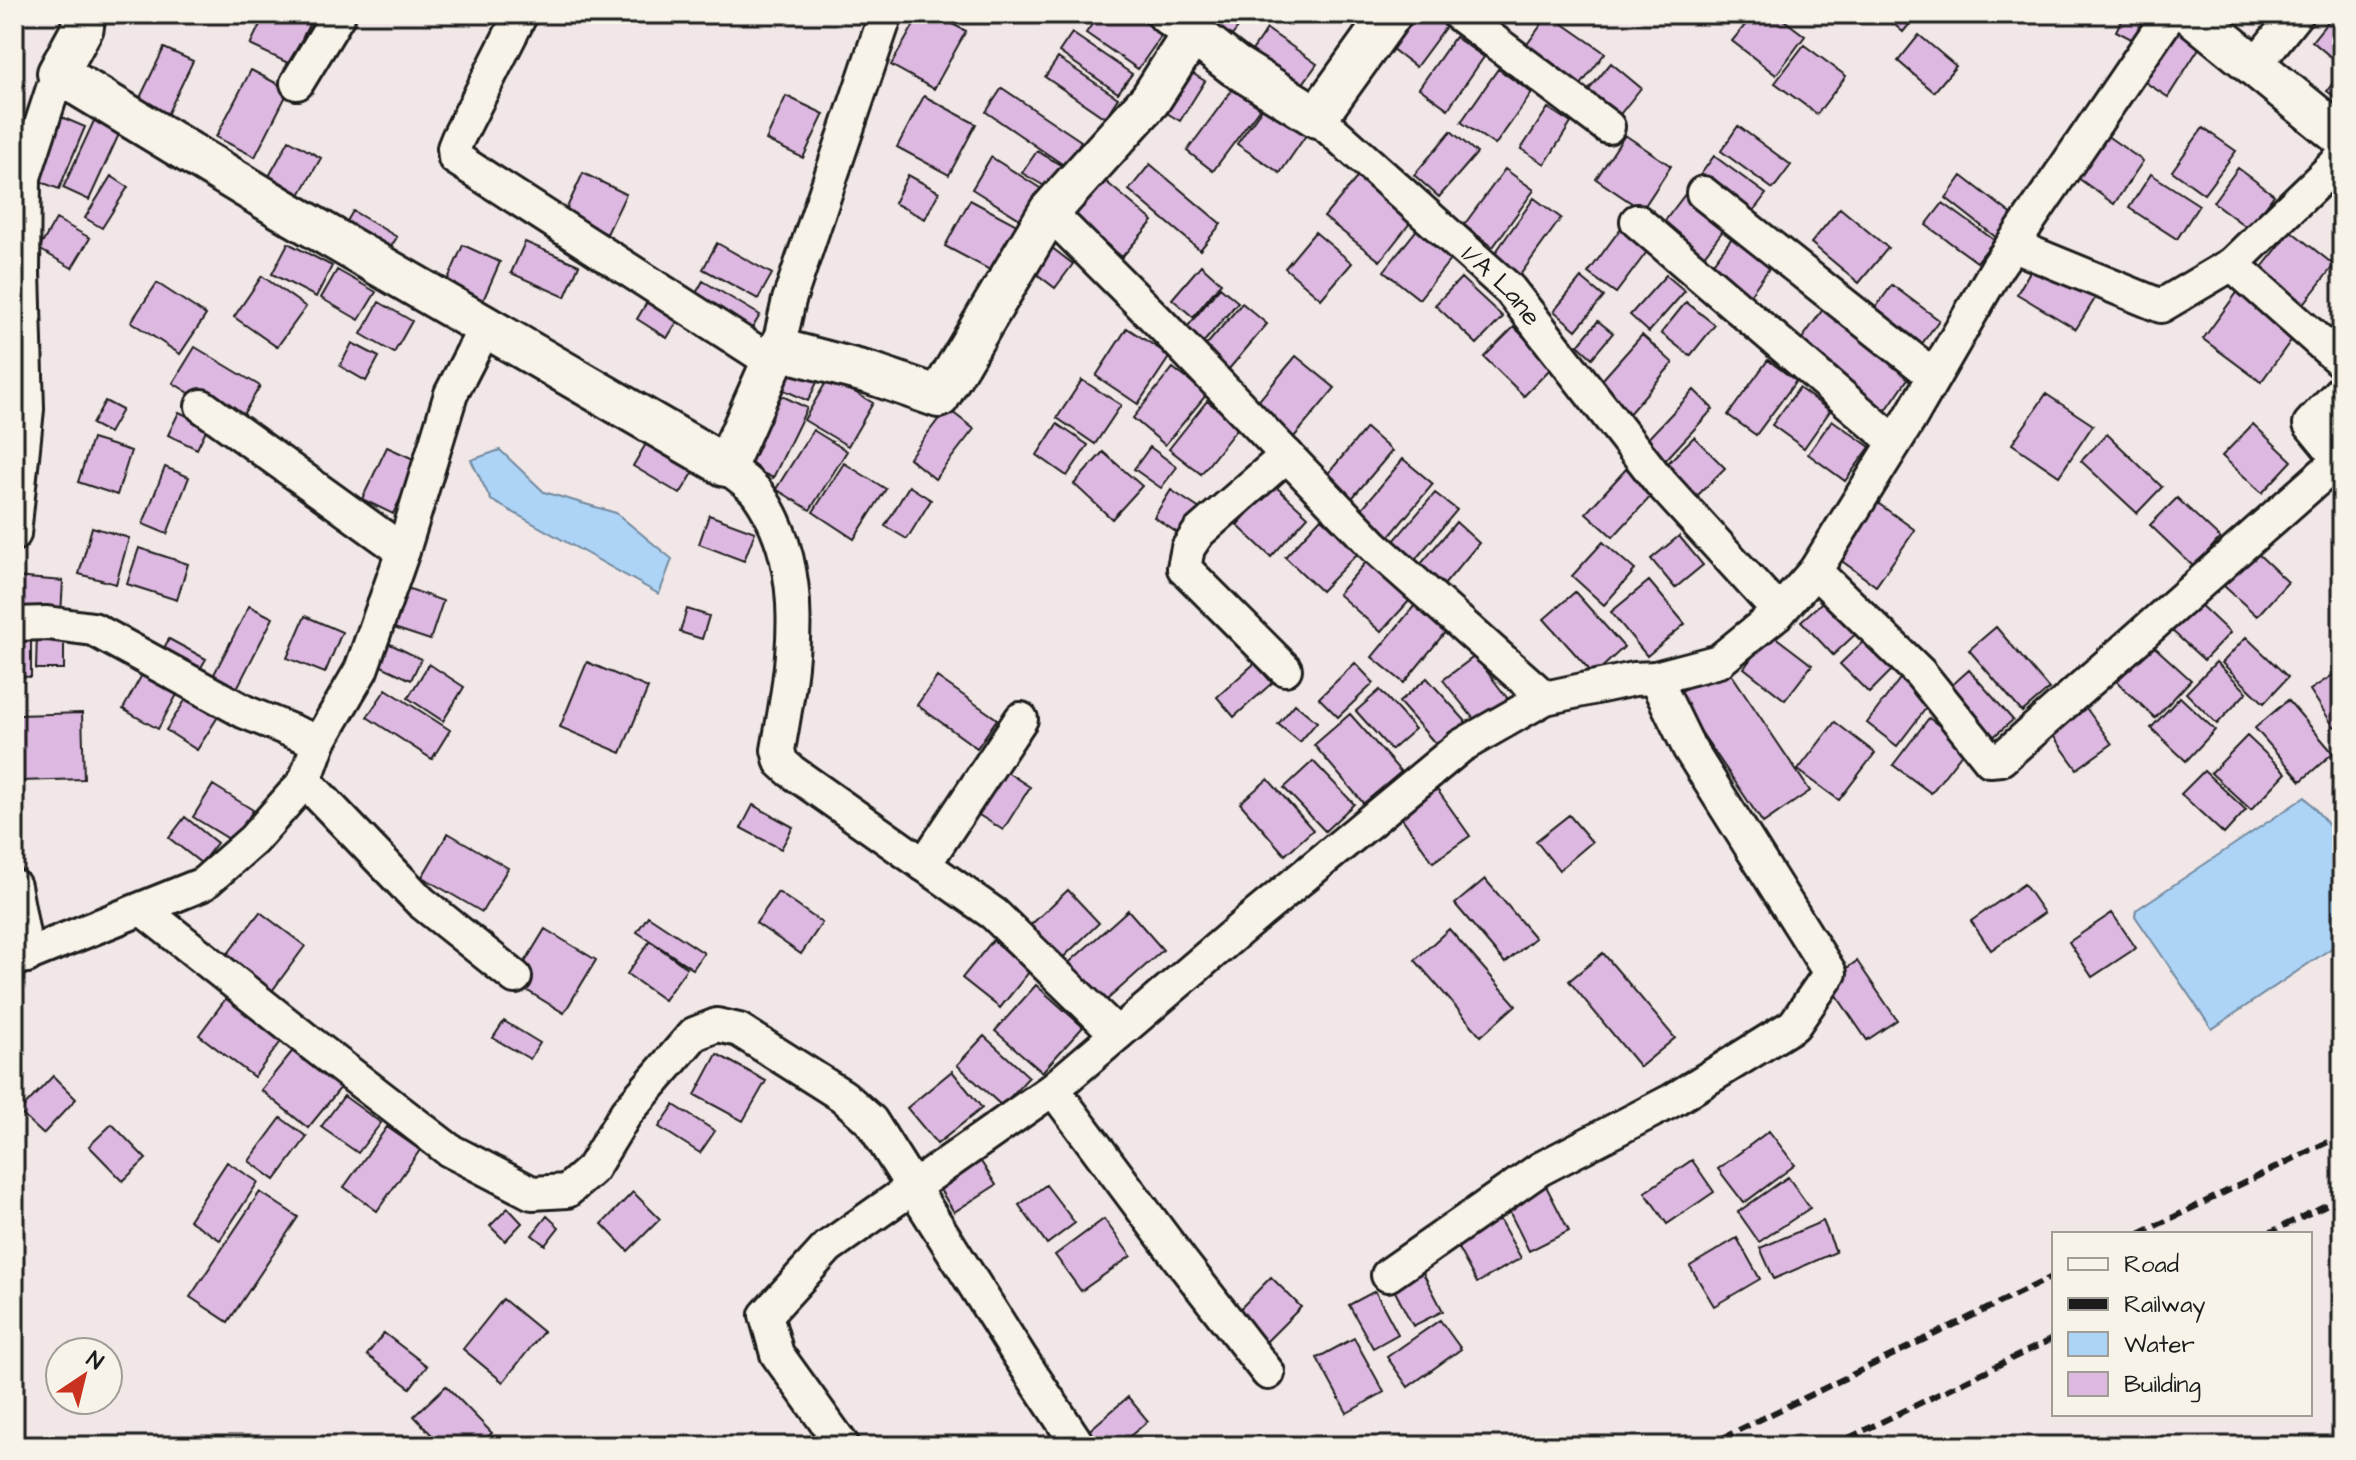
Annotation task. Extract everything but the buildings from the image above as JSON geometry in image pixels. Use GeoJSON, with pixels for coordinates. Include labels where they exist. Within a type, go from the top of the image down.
{"type":"FeatureCollection","features":[{"type":"Feature","properties":{"kind":"street"},"geometry":{"type":"LineString","coordinates":[[14,534],[27,409],[18,272],[24,177],[58,73],[83,27],[83,14]]}},
{"type":"Feature","properties":{"kind":"street"},"geometry":{"type":"LineString","coordinates":[[297,83],[339,14]]}},
{"type":"Feature","properties":{"kind":"street"},"geometry":{"type":"LineString","coordinates":[[521,14],[458,138],[454,148],[455,158],[775,356],[873,374],[939,397],[1049,212],[1150,100],[1180,23]]}},
{"type":"Feature","properties":{"kind":"street"},"geometry":{"type":"LineString","coordinates":[[726,466],[775,356],[789,300],[886,14]]}},
{"type":"Feature","properties":{"kind":"street"},"geometry":{"type":"LineString","coordinates":[[1317,117],[1391,14]]}},
{"type":"Feature","properties":{"kind":"street"},"geometry":{"type":"LineString","coordinates":[[1458,14],[1608,127]]}},
{"type":"Feature","properties":{"kind":"street"},"geometry":{"type":"LineString","coordinates":[[843,1446],[777,1354],[766,1315],[828,1247],[1053,1089],[1461,746],[1545,698],[1634,679],[1655,678],[1719,661],[1779,612],[1815,571],[2012,245],[2170,14]]}},
{"type":"Feature","properties":{"kind":"street"},"geometry":{"type":"LineString","coordinates":[[2191,14],[2342,137]]}},
{"type":"Feature","properties":{"kind":"street"},"geometry":{"type":"LineString","coordinates":[[2256,64],[2296,14]]}},
{"type":"Feature","properties":{"kind":"street","name":"1/A Lane"},"geometry":{"type":"LineString","coordinates":[[1180,23],[1235,66],[1317,117],[1510,290],[1660,482],[1779,612]]}},
{"type":"Feature","properties":{"kind":"street"},"geometry":{"type":"LineString","coordinates":[[58,73],[279,207],[726,466],[756,491],[771,516],[791,577],[793,661],[778,750],[781,762],[816,790],[994,914],[1117,1034]]}},
{"type":"Feature","properties":{"kind":"street"},"geometry":{"type":"LineString","coordinates":[[2012,245],[2161,306],[2232,264],[2342,158]]}},
{"type":"Feature","properties":{"kind":"street"},"geometry":{"type":"LineString","coordinates":[[1703,193],[1934,376]]}},
{"type":"Feature","properties":{"kind":"street"},"geometry":{"type":"LineString","coordinates":[[1049,212],[1374,546],[1545,698]]}},
{"type":"Feature","properties":{"kind":"street"},"geometry":{"type":"LineString","coordinates":[[1637,221],[1895,442]]}},
{"type":"Feature","properties":{"kind":"street"},"geometry":{"type":"LineString","coordinates":[[2232,264],[2342,362]]}},
{"type":"Feature","properties":{"kind":"street"},"geometry":{"type":"LineString","coordinates":[[14,886],[20,958],[203,884],[253,840],[305,781],[319,742],[361,670],[403,551],[451,394],[486,326]]}},
{"type":"Feature","properties":{"kind":"street"},"geometry":{"type":"LineString","coordinates":[[1815,571],[1920,673],[1990,760],[2001,759],[2340,461],[2310,424],[2342,390]]}},
{"type":"Feature","properties":{"kind":"street"},"geometry":{"type":"LineString","coordinates":[[202,406],[403,551]]}},
{"type":"Feature","properties":{"kind":"street"},"geometry":{"type":"LineString","coordinates":[[1285,669],[1184,568],[1188,548],[1199,532],[1287,455]]}},
{"type":"Feature","properties":{"kind":"street"},"geometry":{"type":"LineString","coordinates":[[14,624],[47,623],[93,629],[245,712],[319,742]]}},
{"type":"Feature","properties":{"kind":"street"},"geometry":{"type":"LineString","coordinates":[[1388,1275],[1540,1169],[1673,1100],[1794,1025],[1830,973],[1689,748],[1655,678]]}},
{"type":"Feature","properties":{"kind":"street"},"geometry":{"type":"LineString","coordinates":[[924,865],[1021,719]]}},
{"type":"Feature","properties":{"kind":"street"},"geometry":{"type":"LineString","coordinates":[[305,781],[421,902],[515,977]]}},
{"type":"Feature","properties":{"kind":"street"},"geometry":{"type":"LineString","coordinates":[[142,909],[449,1150],[532,1193],[567,1191],[592,1169],[626,1113],[694,1034],[717,1025],[739,1030],[843,1096],[871,1121],[1079,1446]]}},
{"type":"Feature","properties":{"kind":"street"},"geometry":{"type":"LineString","coordinates":[[1053,1089],[1268,1373]]}},
{"type":"Feature","properties":{"kind":"water"},"geometry":{"type":"Polygon","coordinates":[[[500,450],[544,492],[616,513],[672,559],[659,594],[491,500],[471,460],[500,450]]]}},
{"type":"Feature","properties":{"kind":"water"},"geometry":{"type":"Polygon","coordinates":[[[2305,797],[2342,841],[2342,941],[2212,1029],[2135,916],[2136,910],[2305,797]]]}},
{"type":"Feature","properties":{"kind":"railway"},"geometry":{"type":"LineString","coordinates":[[2143,1232],[2342,1135]]}},
{"type":"Feature","properties":{"kind":"railway"},"geometry":{"type":"LineString","coordinates":[[2271,1232],[2342,1197]]}},
{"type":"Feature","properties":{"kind":"railway"},"geometry":{"type":"LineString","coordinates":[[1706,1446],[2052,1277]]}},
{"type":"Feature","properties":{"kind":"railway"},"geometry":{"type":"LineString","coordinates":[[1832,1446],[2052,1339]]}}]}
